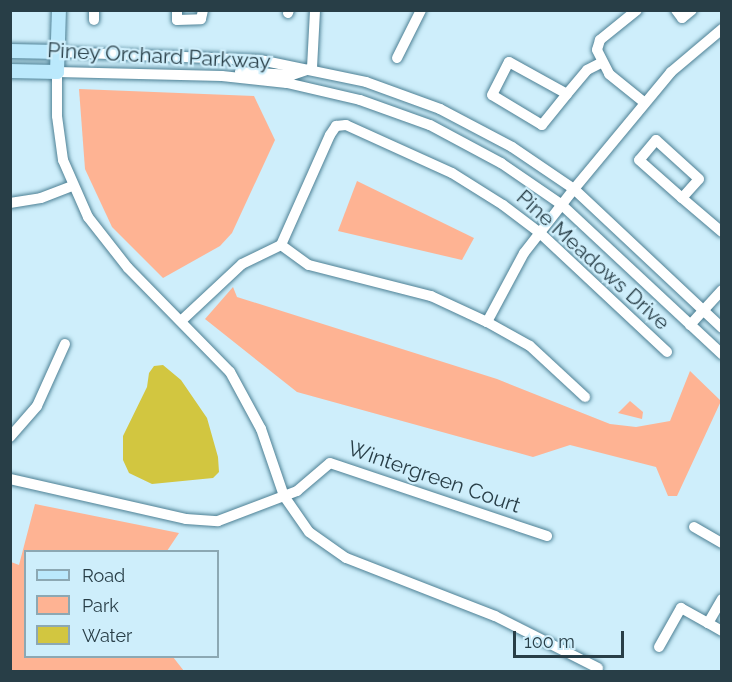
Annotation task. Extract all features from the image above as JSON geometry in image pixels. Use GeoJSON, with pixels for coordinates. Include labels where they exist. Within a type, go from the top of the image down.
{"type":"FeatureCollection","features":[{"type":"Feature","properties":{"kind":"main road"},"geometry":{"type":"LineString","coordinates":[[57,72],[59,10]]}},
{"type":"Feature","properties":{"kind":"main road","name":"Piney Orchard Parkway"},"geometry":{"type":"LineString","coordinates":[[10,51],[58,52]]}},
{"type":"Feature","properties":{"kind":"main road","name":"Piney Orchard Parkway"},"geometry":{"type":"LineString","coordinates":[[10,71],[57,72]]}},
{"type":"Feature","properties":{"kind":"street"},"geometry":{"type":"LineString","coordinates":[[177,10],[177,20],[201,20],[203,10]]}},
{"type":"Feature","properties":{"kind":"street"},"geometry":{"type":"LineString","coordinates":[[222,76],[256,71],[292,75],[312,68],[315,10]]}},
{"type":"Feature","properties":{"kind":"street"},"geometry":{"type":"LineString","coordinates":[[397,58],[422,10]]}},
{"type":"Feature","properties":{"kind":"street"},"geometry":{"type":"LineString","coordinates":[[637,10],[600,40],[597,50],[601,63],[645,102]]}},
{"type":"Feature","properties":{"kind":"street"},"geometry":{"type":"LineString","coordinates":[[676,10],[682,18],[692,10]]}},
{"type":"Feature","properties":{"kind":"street"},"geometry":{"type":"LineString","coordinates":[[487,322],[507,280],[574,189],[645,102],[699,45],[722,29]]}},
{"type":"Feature","properties":{"kind":"street","name":"Piney Orchard Parkway"},"geometry":{"type":"LineString","coordinates":[[58,52],[208,56],[312,68],[366,82],[440,109],[512,147],[574,189],[722,328]]}},
{"type":"Feature","properties":{"kind":"street"},"geometry":{"type":"LineString","coordinates":[[567,94],[509,62],[492,95],[542,125],[587,70],[601,63]]}},
{"type":"Feature","properties":{"kind":"street","name":"Piney Orchard Parkway"},"geometry":{"type":"LineString","coordinates":[[57,72],[222,76],[325,91],[396,112],[475,147],[562,205],[722,354]]}},
{"type":"Feature","properties":{"kind":"street"},"geometry":{"type":"LineString","coordinates":[[57,72],[58,132],[72,186],[110,248],[242,388],[261,429],[284,496],[309,532],[336,553],[484,612],[598,668]]}},
{"type":"Feature","properties":{"kind":"street","name":"Pine Meadows Drive"},"geometry":{"type":"LineString","coordinates":[[281,245],[330,135],[336,126],[346,125],[452,173],[540,234],[667,352]]}},
{"type":"Feature","properties":{"kind":"street"},"geometry":{"type":"LineString","coordinates":[[682,198],[699,179],[656,140],[639,160],[682,198],[722,232]]}},
{"type":"Feature","properties":{"kind":"street"},"geometry":{"type":"LineString","coordinates":[[10,203],[41,198],[72,186]]}},
{"type":"Feature","properties":{"kind":"street"},"geometry":{"type":"LineString","coordinates":[[181,321],[242,264],[281,245],[309,265],[431,296],[487,322],[530,346],[585,397]]}},
{"type":"Feature","properties":{"kind":"street"},"geometry":{"type":"LineString","coordinates":[[690,325],[722,290]]}},
{"type":"Feature","properties":{"kind":"street"},"geometry":{"type":"LineString","coordinates":[[10,437],[37,406],[65,344]]}},
{"type":"Feature","properties":{"kind":"street","name":"Wintergreen Court"},"geometry":{"type":"LineString","coordinates":[[284,496],[310,482],[330,463],[547,536]]}},
{"type":"Feature","properties":{"kind":"street"},"geometry":{"type":"LineString","coordinates":[[10,479],[202,521],[233,518],[284,496]]}},
{"type":"Feature","properties":{"kind":"street"},"geometry":{"type":"LineString","coordinates":[[694,527],[722,543]]}},
{"type":"Feature","properties":{"kind":"street"},"geometry":{"type":"LineString","coordinates":[[708,623],[722,599]]}},
{"type":"Feature","properties":{"kind":"street"},"geometry":{"type":"LineString","coordinates":[[659,647],[681,608],[722,631]]}},
{"type":"Feature","properties":{"kind":"green space"},"geometry":{"type":"Polygon","coordinates":[[[79,89],[254,96],[275,140],[232,233],[220,246],[163,278],[112,227],[85,169],[79,89]]]}},
{"type":"Feature","properties":{"kind":"green space"},"geometry":{"type":"Polygon","coordinates":[[[357,181],[474,238],[462,260],[338,231],[357,181]]]}},
{"type":"Feature","properties":{"kind":"green space"},"geometry":{"type":"Polygon","coordinates":[[[233,287],[237,297],[497,379],[610,424],[636,427],[670,421],[690,371],[721,401],[677,496],[668,496],[656,467],[570,445],[533,457],[297,392],[205,319],[233,287]]]}},
{"type":"Feature","properties":{"kind":"green space"},"geometry":{"type":"Polygon","coordinates":[[[630,401],[643,412],[642,419],[618,413],[630,401]]]}},
{"type":"Feature","properties":{"kind":"green space"},"geometry":{"type":"Polygon","coordinates":[[[35,504],[179,533],[168,550],[24,550],[24,658],[174,658],[184,671],[11,671],[11,562],[19,565],[35,504]]]}},
{"type":"Feature","properties":{"kind":"water"},"geometry":{"type":"Polygon","coordinates":[[[163,365],[181,380],[207,418],[218,457],[219,472],[213,478],[152,484],[129,473],[123,460],[123,436],[147,387],[149,373],[154,366],[163,365]]]}}]}
